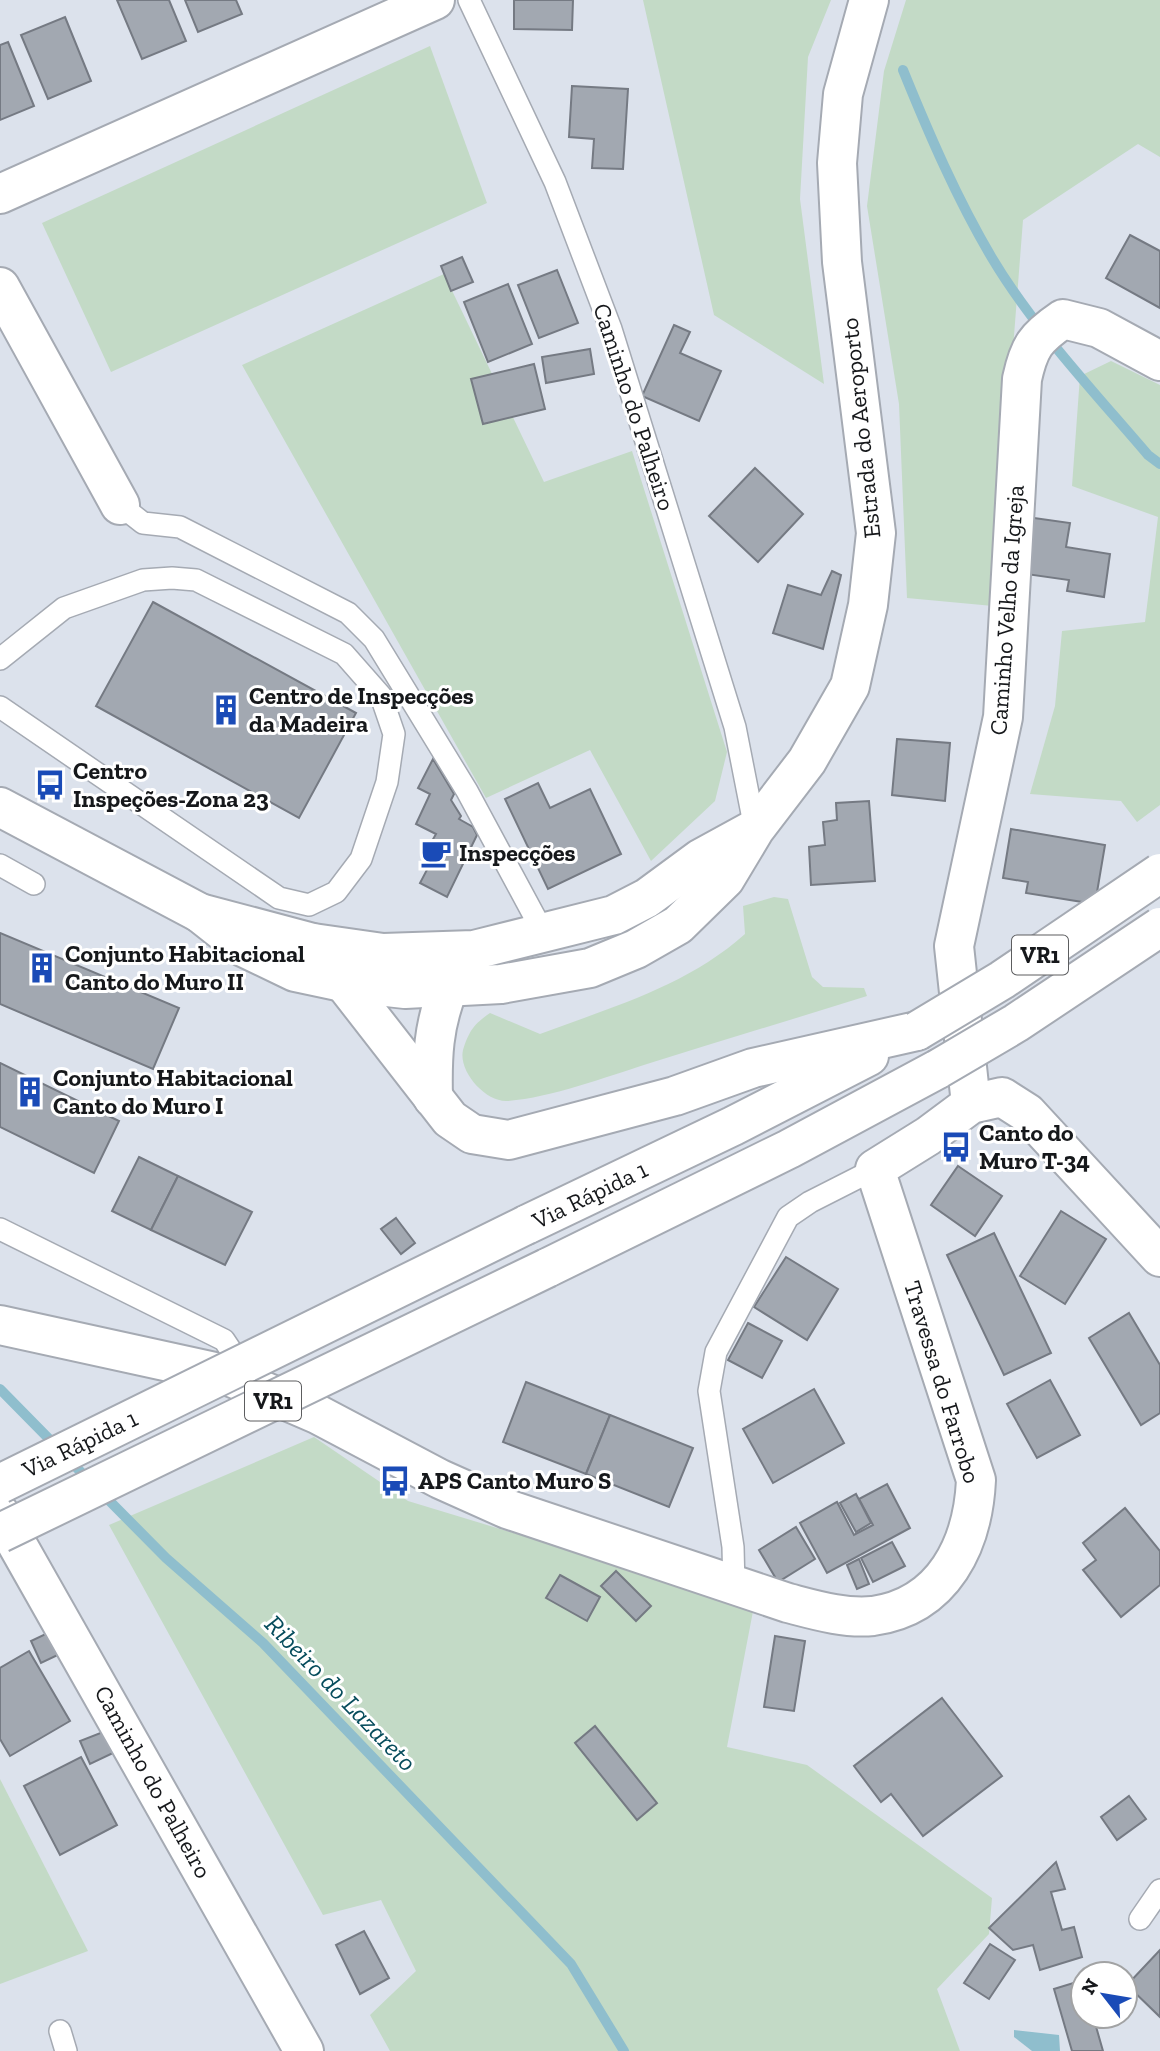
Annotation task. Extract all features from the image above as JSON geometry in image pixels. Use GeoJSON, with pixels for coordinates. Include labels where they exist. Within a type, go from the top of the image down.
{"type":"FeatureCollection","features":[{"type":"Feature","properties":{"kind":"main road"},"geometry":{"type":"LineString","coordinates":[[0,194],[435,0]]}},
{"type":"Feature","properties":{"kind":"main road","name":"Estrada do Aeroporto"},"geometry":{"type":"LineString","coordinates":[[0,807],[200,913],[243,947],[295,972],[342,982],[405,989],[501,984],[590,968],[636,949],[678,925],[725,879],[755,829],[807,761],[850,686],[868,605],[876,533],[842,262],[837,163],[843,94],[869,0]]}},
{"type":"Feature","properties":{"kind":"main road"},"geometry":{"type":"LineString","coordinates":[[0,286],[120,505]]}},
{"type":"Feature","properties":{"kind":"main road","name":"Caminho Velho da Igreja"},"geometry":{"type":"LineString","coordinates":[[971,1104],[954,946],[1003,717],[1022,379],[1029,349],[1043,332],[1063,318],[1099,328],[1160,361]]}},
{"type":"Feature","properties":{"kind":"main road","name":"Estrada do Aeroporto"},"geometry":{"type":"LineString","coordinates":[[200,913],[313,943],[383,953],[474,950],[614,915],[647,898],[700,859],[755,829]]}},
{"type":"Feature","properties":{"kind":"main road","name":"Via Rápida 1"},"geometry":{"type":"LineString","coordinates":[[0,1484],[733,1126],[917,1031],[1014,972],[1160,873]]}},
{"type":"Feature","properties":{"kind":"main road","name":"Via Rápida 1"},"geometry":{"type":"LineString","coordinates":[[0,1534],[789,1149],[938,1069],[1016,1023],[1160,927]]}},
{"type":"Feature","properties":{"kind":"main road"},"geometry":{"type":"LineString","coordinates":[[313,943],[450,1119],[472,1134],[509,1140],[675,1096],[753,1069],[917,1031]]}},
{"type":"Feature","properties":{"kind":"main road"},"geometry":{"type":"LineString","coordinates":[[433,1098],[432,1048],[436,1020],[449,987]]}},
{"type":"Feature","properties":{"kind":"main road"},"geometry":{"type":"LineString","coordinates":[[875,1169],[928,1136],[971,1104],[1002,1097],[1027,1113],[1160,1257]]}},
{"type":"Feature","properties":{"kind":"main road","name":"Travessa do Farrobo"},"geometry":{"type":"LineString","coordinates":[[734,1587],[832,1614],[871,1616],[913,1602],[939,1585],[956,1564],[966,1541],[975,1511],[976,1480],[875,1169]]}},
{"type":"Feature","properties":{"kind":"main road"},"geometry":{"type":"LineString","coordinates":[[0,1325],[224,1374],[317,1414],[440,1479],[507,1508],[734,1587]]}},
{"type":"Feature","properties":{"kind":"main road","name":"Caminho do Palheiro"},"geometry":{"type":"LineString","coordinates":[[0,1514],[304,2051]]}},
{"type":"Feature","properties":{"kind":"lane","name":"Caminho do Palheiro"},"geometry":{"type":"LineString","coordinates":[[469,0],[555,182],[611,329],[735,727],[755,829]]}},
{"type":"Feature","properties":{"kind":"lane"},"geometry":{"type":"LineString","coordinates":[[120,505],[143,523],[180,527],[348,613],[374,639],[460,779],[544,934]]}},
{"type":"Feature","properties":{"kind":"lane"},"geometry":{"type":"LineString","coordinates":[[0,659],[64,608],[143,580],[196,580],[344,654],[381,696],[394,734],[387,782],[361,859],[336,892],[309,905],[279,898],[0,707]]}},
{"type":"Feature","properties":{"kind":"lane"},"geometry":{"type":"LineString","coordinates":[[0,865],[34,884]]}},
{"type":"Feature","properties":{"kind":"lane"},"geometry":{"type":"LineString","coordinates":[[734,1587],[733,1547],[709,1391],[716,1352],[788,1217],[810,1202],[875,1169]]}},
{"type":"Feature","properties":{"kind":"lane"},"geometry":{"type":"LineString","coordinates":[[0,1228],[224,1340],[234,1355],[224,1374]]}},
{"type":"Feature","properties":{"kind":"lane"},"geometry":{"type":"LineString","coordinates":[[1140,1919],[1160,1890]]}},
{"type":"Feature","properties":{"kind":"green space"},"geometry":{"type":"Polygon","coordinates":[[[643,0],[831,0],[808,57],[800,199],[824,384],[714,315],[643,0]]]}},
{"type":"Feature","properties":{"kind":"green space"},"geometry":{"type":"Polygon","coordinates":[[[906,0],[1160,0],[1160,157],[1138,144],[1023,220],[993,606],[907,598],[899,404],[867,206],[884,71],[906,0]]]}},
{"type":"Feature","properties":{"kind":"green space"},"geometry":{"type":"Polygon","coordinates":[[[430,46],[487,203],[111,372],[42,223],[430,46]]]}},
{"type":"Feature","properties":{"kind":"green space"},"geometry":{"type":"Polygon","coordinates":[[[444,274],[544,482],[632,451],[727,752],[715,801],[651,861],[590,750],[486,798],[242,365],[444,274]]]}},
{"type":"Feature","properties":{"kind":"green space"},"geometry":{"type":"Polygon","coordinates":[[[1111,361],[1160,385],[1160,805],[1137,822],[1121,801],[1030,794],[1055,706],[1062,631],[1145,622],[1158,517],[1072,486],[1080,376],[1111,361]]]}},
{"type":"Feature","properties":{"kind":"green space"},"geometry":{"type":"Polygon","coordinates":[[[774,897],[788,899],[812,977],[823,987],[864,988],[867,996],[541,1096],[499,1100],[482,1091],[469,1076],[463,1058],[467,1038],[473,1028],[490,1013],[540,1034],[648,993],[699,968],[722,952],[745,934],[743,906],[774,897]]]}},
{"type":"Feature","properties":{"kind":"green space"},"geometry":{"type":"Polygon","coordinates":[[[314,1437],[408,1501],[754,1606],[727,1747],[807,1765],[992,1898],[989,1934],[937,1989],[960,2051],[390,2051],[370,2015],[416,1971],[381,1900],[323,1915],[109,1525],[314,1437]]]}},
{"type":"Feature","properties":{"kind":"green space"},"geometry":{"type":"Polygon","coordinates":[[[0,1779],[88,1951],[0,1984],[0,1779]]]}},
{"type":"Feature","properties":{"kind":"water"},"geometry":{"type":"Polygon","coordinates":[[[1014,2030],[1059,2035],[1060,2051],[1032,2051],[1014,2037],[1014,2030]]]}},
{"type":"Feature","properties":{"kind":"building"},"geometry":{"type":"Polygon","coordinates":[[[117,0],[169,0],[186,41],[142,59],[117,0]]]}},
{"type":"Feature","properties":{"kind":"building"},"geometry":{"type":"Polygon","coordinates":[[[185,0],[236,0],[242,14],[198,32],[185,0]]]}},
{"type":"Feature","properties":{"kind":"building"},"geometry":{"type":"Polygon","coordinates":[[[514,0],[573,0],[572,30],[514,29],[514,0]]]}},
{"type":"Feature","properties":{"kind":"building"},"geometry":{"type":"Polygon","coordinates":[[[65,17],[91,81],[48,99],[21,35],[65,17]]]}},
{"type":"Feature","properties":{"kind":"building"},"geometry":{"type":"Polygon","coordinates":[[[8,42],[34,106],[0,120],[0,45],[8,42]]]}},
{"type":"Feature","properties":{"kind":"building"},"geometry":{"type":"Polygon","coordinates":[[[572,86],[628,89],[623,169],[592,168],[594,139],[569,137],[572,86]]]}},
{"type":"Feature","properties":{"kind":"building"},"geometry":{"type":"Polygon","coordinates":[[[1130,235],[1160,251],[1160,308],[1106,278],[1130,235]]]}},
{"type":"Feature","properties":{"kind":"building"},"geometry":{"type":"Polygon","coordinates":[[[462,257],[473,282],[451,291],[441,266],[462,257]]]}},
{"type":"Feature","properties":{"kind":"building"},"geometry":{"type":"Polygon","coordinates":[[[557,270],[578,323],[539,338],[518,285],[557,270]]]}},
{"type":"Feature","properties":{"kind":"building"},"geometry":{"type":"Polygon","coordinates":[[[508,284],[532,344],[488,362],[464,302],[508,284]]]}},
{"type":"Feature","properties":{"kind":"building"},"geometry":{"type":"Polygon","coordinates":[[[674,325],[690,332],[680,353],[721,371],[699,421],[642,396],[674,325]]]}},
{"type":"Feature","properties":{"kind":"building"},"geometry":{"type":"Polygon","coordinates":[[[590,349],[594,374],[546,383],[542,357],[590,349]]]}},
{"type":"Feature","properties":{"kind":"building"},"geometry":{"type":"Polygon","coordinates":[[[534,364],[545,409],[483,424],[471,379],[534,364]]]}},
{"type":"Feature","properties":{"kind":"building"},"geometry":{"type":"Polygon","coordinates":[[[755,468],[803,514],[758,562],[709,516],[755,468]]]}},
{"type":"Feature","properties":{"kind":"building"},"geometry":{"type":"Polygon","coordinates":[[[1034,518],[1070,523],[1066,547],[1110,554],[1104,597],[1067,591],[1069,580],[1026,574],[1034,518]]]}},
{"type":"Feature","properties":{"kind":"building"},"geometry":{"type":"Polygon","coordinates":[[[832,571],[841,575],[823,649],[773,633],[788,585],[821,595],[832,571]]]}},
{"type":"Feature","properties":{"kind":"building","name":"Centro de Inspecções da Madeira"},"geometry":{"type":"Polygon","coordinates":[[[153,602],[356,713],[299,818],[96,706],[153,602]]]}},
{"type":"Feature","properties":{"kind":"building"},"geometry":{"type":"Polygon","coordinates":[[[897,739],[950,743],[945,801],[892,795],[897,739]]]}},
{"type":"Feature","properties":{"kind":"building"},"geometry":{"type":"Polygon","coordinates":[[[433,759],[454,794],[451,800],[461,816],[459,819],[473,827],[477,835],[447,897],[420,883],[440,845],[432,841],[436,834],[416,824],[430,794],[418,788],[433,759]]]}},
{"type":"Feature","properties":{"kind":"building"},"geometry":{"type":"Polygon","coordinates":[[[538,783],[550,808],[590,789],[621,854],[548,889],[505,799],[538,783]]]}},
{"type":"Feature","properties":{"kind":"building"},"geometry":{"type":"Polygon","coordinates":[[[869,801],[875,881],[811,885],[809,847],[825,845],[823,822],[837,820],[836,803],[869,801]]]}},
{"type":"Feature","properties":{"kind":"building"},"geometry":{"type":"Polygon","coordinates":[[[1011,829],[1105,845],[1095,904],[1026,893],[1028,882],[1003,878],[1011,829]]]}},
{"type":"Feature","properties":{"kind":"building","name":"Conjunto Habitacional Canto do Muro II"},"geometry":{"type":"Polygon","coordinates":[[[0,933],[179,1008],[153,1069],[0,1004],[0,933]]]}},
{"type":"Feature","properties":{"kind":"building","name":"Conjunto Habitacional Canto do Muro I"},"geometry":{"type":"Polygon","coordinates":[[[0,1063],[119,1121],[94,1173],[0,1127],[0,1063]]]}},
{"type":"Feature","properties":{"kind":"building","name":"Conjunto Habitacional Canto do Muro I"},"geometry":{"type":"Polygon","coordinates":[[[139,1157],[178,1176],[151,1230],[112,1211],[139,1157]]]}},
{"type":"Feature","properties":{"kind":"building"},"geometry":{"type":"Polygon","coordinates":[[[958,1166],[1002,1196],[975,1236],[931,1205],[958,1166]]]}},
{"type":"Feature","properties":{"kind":"building","name":"Conjunto Habitacional Canto do Muro I"},"geometry":{"type":"Polygon","coordinates":[[[178,1176],[252,1212],[225,1265],[151,1230],[178,1176]]]}},
{"type":"Feature","properties":{"kind":"building"},"geometry":{"type":"Polygon","coordinates":[[[1061,1211],[1106,1239],[1065,1304],[1020,1276],[1061,1211]]]}},
{"type":"Feature","properties":{"kind":"building"},"geometry":{"type":"Polygon","coordinates":[[[396,1218],[415,1243],[401,1254],[381,1229],[396,1218]]]}},
{"type":"Feature","properties":{"kind":"building"},"geometry":{"type":"Polygon","coordinates":[[[994,1233],[1051,1353],[1004,1375],[947,1255],[994,1233]]]}},
{"type":"Feature","properties":{"kind":"building"},"geometry":{"type":"Polygon","coordinates":[[[786,1257],[838,1289],[807,1340],[754,1307],[786,1257]]]}},
{"type":"Feature","properties":{"kind":"building"},"geometry":{"type":"Polygon","coordinates":[[[1129,1313],[1160,1365],[1160,1413],[1141,1425],[1089,1338],[1129,1313]]]}},
{"type":"Feature","properties":{"kind":"building"},"geometry":{"type":"Polygon","coordinates":[[[748,1323],[782,1341],[762,1378],[728,1360],[748,1323]]]}},
{"type":"Feature","properties":{"kind":"building"},"geometry":{"type":"Polygon","coordinates":[[[1050,1380],[1080,1435],[1037,1458],[1007,1404],[1050,1380]]]}},
{"type":"Feature","properties":{"kind":"building"},"geometry":{"type":"Polygon","coordinates":[[[526,1382],[610,1415],[586,1474],[503,1442],[526,1382]]]}},
{"type":"Feature","properties":{"kind":"building"},"geometry":{"type":"Polygon","coordinates":[[[814,1389],[844,1443],[773,1483],[743,1429],[814,1389]]]}},
{"type":"Feature","properties":{"kind":"building"},"geometry":{"type":"Polygon","coordinates":[[[610,1415],[693,1448],[669,1507],[586,1474],[610,1415]]]}},
{"type":"Feature","properties":{"kind":"building"},"geometry":{"type":"Polygon","coordinates":[[[887,1484],[910,1528],[827,1573],[800,1523],[837,1502],[854,1535],[873,1525],[859,1499],[887,1484]]]}},
{"type":"Feature","properties":{"kind":"building"},"geometry":{"type":"Polygon","coordinates":[[[856,1494],[871,1523],[856,1532],[840,1503],[856,1494]]]}},
{"type":"Feature","properties":{"kind":"building"},"geometry":{"type":"Polygon","coordinates":[[[1125,1508],[1160,1551],[1160,1585],[1121,1617],[1083,1570],[1096,1560],[1083,1543],[1125,1508]]]}},
{"type":"Feature","properties":{"kind":"building"},"geometry":{"type":"Polygon","coordinates":[[[796,1527],[815,1559],[778,1582],[759,1550],[796,1527]]]}},
{"type":"Feature","properties":{"kind":"building"},"geometry":{"type":"Polygon","coordinates":[[[892,1542],[905,1566],[873,1582],[861,1558],[892,1542]]]}},
{"type":"Feature","properties":{"kind":"building"},"geometry":{"type":"Polygon","coordinates":[[[859,1559],[869,1584],[857,1589],[847,1565],[859,1559]]]}},
{"type":"Feature","properties":{"kind":"building"},"geometry":{"type":"Polygon","coordinates":[[[616,1571],[651,1606],[636,1621],[601,1586],[616,1571]]]}},
{"type":"Feature","properties":{"kind":"building"},"geometry":{"type":"Polygon","coordinates":[[[560,1575],[600,1597],[587,1621],[546,1598],[560,1575]]]}},
{"type":"Feature","properties":{"kind":"building"},"geometry":{"type":"Polygon","coordinates":[[[54,1630],[64,1652],[41,1663],[31,1641],[54,1630]]]}},
{"type":"Feature","properties":{"kind":"building"},"geometry":{"type":"Polygon","coordinates":[[[775,1636],[805,1641],[794,1711],[764,1707],[775,1636]]]}},
{"type":"Feature","properties":{"kind":"building"},"geometry":{"type":"Polygon","coordinates":[[[29,1651],[70,1721],[10,1756],[0,1739],[0,1668],[29,1651]]]}},
{"type":"Feature","properties":{"kind":"building"},"geometry":{"type":"Polygon","coordinates":[[[942,1698],[1002,1776],[923,1836],[891,1794],[881,1802],[854,1766],[942,1698]]]}},
{"type":"Feature","properties":{"kind":"building"},"geometry":{"type":"Polygon","coordinates":[[[595,1726],[657,1803],[637,1820],[575,1743],[595,1726]]]}},
{"type":"Feature","properties":{"kind":"building"},"geometry":{"type":"Polygon","coordinates":[[[103,1732],[113,1753],[90,1764],[80,1741],[103,1732]]]}},
{"type":"Feature","properties":{"kind":"building"},"geometry":{"type":"Polygon","coordinates":[[[81,1757],[117,1825],[60,1855],[24,1786],[81,1757]]]}},
{"type":"Feature","properties":{"kind":"building"},"geometry":{"type":"Polygon","coordinates":[[[1129,1796],[1146,1819],[1117,1840],[1101,1817],[1129,1796]]]}},
{"type":"Feature","properties":{"kind":"building"},"geometry":{"type":"Polygon","coordinates":[[[1056,1862],[1065,1889],[1051,1892],[1062,1930],[1074,1927],[1082,1957],[1040,1970],[1033,1945],[1013,1950],[989,1928],[1056,1862]]]}},
{"type":"Feature","properties":{"kind":"building"},"geometry":{"type":"Polygon","coordinates":[[[364,1931],[389,1978],[360,1994],[336,1945],[364,1931]]]}},
{"type":"Feature","properties":{"kind":"building"},"geometry":{"type":"Polygon","coordinates":[[[990,1944],[1015,1960],[989,1999],[964,1983],[990,1944]]]}},
{"type":"Feature","properties":{"kind":"building"},"geometry":{"type":"Polygon","coordinates":[[[1160,1950],[1160,2017],[1139,1997],[1139,1972],[1160,1950]]]}},
{"type":"Feature","properties":{"kind":"building"},"geometry":{"type":"Polygon","coordinates":[[[1069,1984],[1069,2030],[1097,2030],[1103,2051],[1072,2051],[1054,1989],[1069,1984]]]}},
{"type":"Feature","properties":{"kind":"waterway","name":"Ribeiro do Lazareto"},"geometry":{"type":"LineString","coordinates":[[903,70],[955,189],[1008,284],[1066,360],[1148,455],[1160,464]]}},
{"type":"Feature","properties":{"kind":"waterway","name":"Ribeiro do Lazareto"},"geometry":{"type":"LineString","coordinates":[[0,1389],[57,1447]]}},
{"type":"Feature","properties":{"kind":"waterway","name":"Ribeiro do Lazareto"},"geometry":{"type":"LineString","coordinates":[[68,1459],[166,1558],[263,1643],[571,1964],[624,2051]]}},
{"type":"Feature","properties":{"kind":"place","name":"Centro de Inspecções da Madeira"},"geometry":{"type":"Point","coordinates":[226,710]}},
{"type":"Feature","properties":{"kind":"place","name":"Centro Inspeções-Zona 23"},"geometry":{"type":"Point","coordinates":[50,785]}},
{"type":"Feature","properties":{"kind":"place","name":"Inspecções"},"geometry":{"type":"Point","coordinates":[436,853]}},
{"type":"Feature","properties":{"kind":"place","name":"Conjunto Habitacional Canto do Muro II"},"geometry":{"type":"Point","coordinates":[42,968]}},
{"type":"Feature","properties":{"kind":"place","name":"Conjunto Habitacional Canto do Muro I"},"geometry":{"type":"Point","coordinates":[30,1092]}},
{"type":"Feature","properties":{"kind":"place","name":"Canto do Muro T-34"},"geometry":{"type":"Point","coordinates":[956,1147]}},
{"type":"Feature","properties":{"kind":"place","name":"APS Canto Muro S"},"geometry":{"type":"Point","coordinates":[395,1481]}}]}
